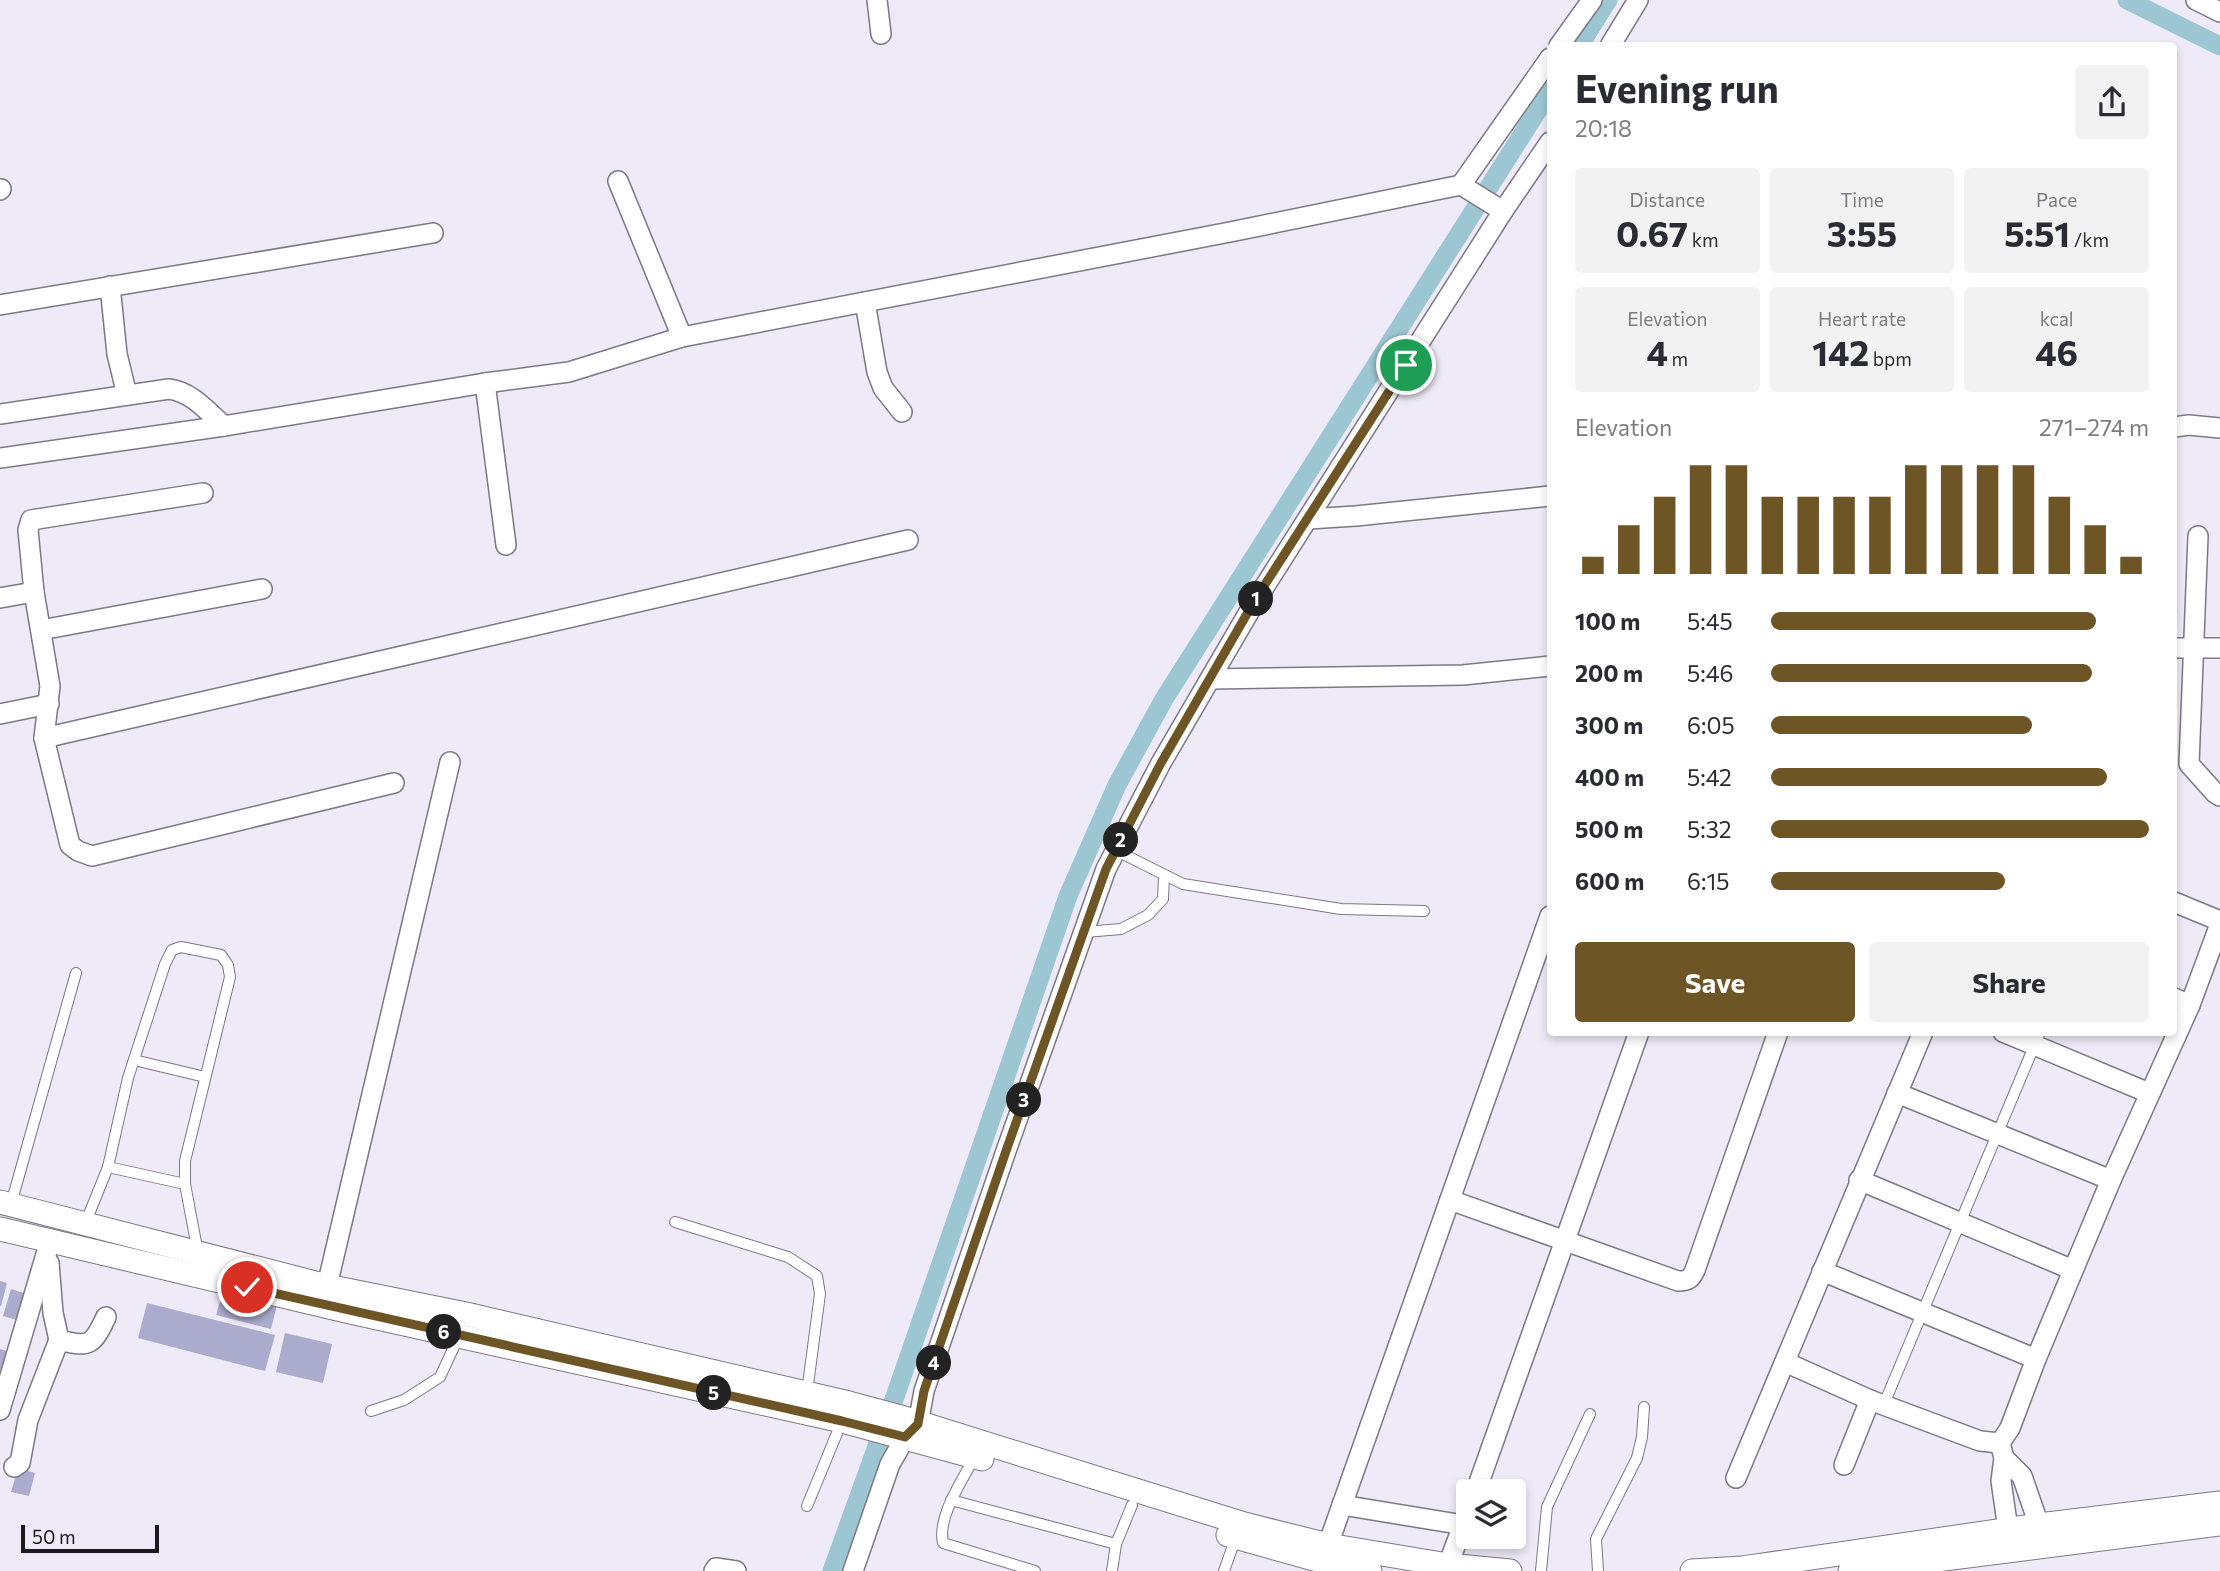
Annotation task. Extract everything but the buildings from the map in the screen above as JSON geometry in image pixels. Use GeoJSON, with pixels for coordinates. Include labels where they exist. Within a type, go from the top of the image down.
{"type":"FeatureCollection","features":[{"type":"Feature","properties":{"kind":"street"},"geometry":{"type":"LineString","coordinates":[[877,0],[881,34]]}},
{"type":"Feature","properties":{"kind":"street"},"geometry":{"type":"LineString","coordinates":[[1562,42],[1592,0]]}},
{"type":"Feature","properties":{"kind":"street"},"geometry":{"type":"LineString","coordinates":[[1613,42],[1639,0]]}},
{"type":"Feature","properties":{"kind":"street"},"geometry":{"type":"LineString","coordinates":[[2196,0],[2220,12]]}},
{"type":"Feature","properties":{"kind":"street"},"geometry":{"type":"LineString","coordinates":[[1466,188],[1547,63]]}},
{"type":"Feature","properties":{"kind":"street"},"geometry":{"type":"LineString","coordinates":[[853,1571],[890,1464],[894,1426],[924,1391],[1006,1151],[1115,850],[1161,763],[1255,600],[1308,519],[1499,208],[1547,157]]}},
{"type":"Feature","properties":{"kind":"street"},"geometry":{"type":"LineString","coordinates":[[618,181],[682,337]]}},
{"type":"Feature","properties":{"kind":"street"},"geometry":{"type":"LineString","coordinates":[[0,458],[569,372],[682,337],[1466,188],[1499,208]]}},
{"type":"Feature","properties":{"kind":"street"},"geometry":{"type":"LineString","coordinates":[[0,305],[433,233]]}},
{"type":"Feature","properties":{"kind":"street"},"geometry":{"type":"LineString","coordinates":[[110,286],[117,354],[127,396]]}},
{"type":"Feature","properties":{"kind":"street"},"geometry":{"type":"LineString","coordinates":[[865,302],[877,372],[883,388],[902,412]]}},
{"type":"Feature","properties":{"kind":"street"},"geometry":{"type":"LineString","coordinates":[[485,383],[506,545]]}},
{"type":"Feature","properties":{"kind":"street"},"geometry":{"type":"LineString","coordinates":[[0,414],[169,389],[189,395],[224,426]]}},
{"type":"Feature","properties":{"kind":"street"},"geometry":{"type":"LineString","coordinates":[[2177,427],[2220,428]]}},
{"type":"Feature","properties":{"kind":"street"},"geometry":{"type":"LineString","coordinates":[[203,493],[31,520],[28,530],[34,592],[50,686],[44,738],[70,845],[92,856],[394,783]]}},
{"type":"Feature","properties":{"kind":"street"},"geometry":{"type":"LineString","coordinates":[[1308,519],[1547,496]]}},
{"type":"Feature","properties":{"kind":"street"},"geometry":{"type":"LineString","coordinates":[[2198,536],[2189,764],[2220,796]]}},
{"type":"Feature","properties":{"kind":"street"},"geometry":{"type":"LineString","coordinates":[[44,738],[908,540]]}},
{"type":"Feature","properties":{"kind":"street"},"geometry":{"type":"LineString","coordinates":[[41,630],[262,589]]}},
{"type":"Feature","properties":{"kind":"street"},"geometry":{"type":"LineString","coordinates":[[0,598],[34,592]]}},
{"type":"Feature","properties":{"kind":"street"},"geometry":{"type":"LineString","coordinates":[[2177,648],[2220,648]]}},
{"type":"Feature","properties":{"kind":"street"},"geometry":{"type":"LineString","coordinates":[[1210,679],[1463,675],[1547,666]]}},
{"type":"Feature","properties":{"kind":"street"},"geometry":{"type":"LineString","coordinates":[[0,714],[49,704]]}},
{"type":"Feature","properties":{"kind":"street"},"geometry":{"type":"LineString","coordinates":[[327,1286],[450,762]]}},
{"type":"Feature","properties":{"kind":"street"},"geometry":{"type":"LineString","coordinates":[[2177,903],[2220,922],[2214,960],[2182,1001]]}},
{"type":"Feature","properties":{"kind":"street"},"geometry":{"type":"LineString","coordinates":[[1319,1559],[1342,1505],[1547,930]]}},
{"type":"Feature","properties":{"kind":"street"},"geometry":{"type":"LineString","coordinates":[[1480,1479],[1638,1036]]}},
{"type":"Feature","properties":{"kind":"street"},"geometry":{"type":"LineString","coordinates":[[1450,1200],[1678,1281],[1691,1278],[1777,1036]]}},
{"type":"Feature","properties":{"kind":"street"},"geometry":{"type":"LineString","coordinates":[[1736,1478],[1921,1036]]}},
{"type":"Feature","properties":{"kind":"street"},"geometry":{"type":"LineString","coordinates":[[2008,1529],[2001,1481],[2002,1451],[2036,1359],[2149,1093],[2169,1036]]}},
{"type":"Feature","properties":{"kind":"street"},"geometry":{"type":"LineString","coordinates":[[2037,1039],[2149,1093]]}},
{"type":"Feature","properties":{"kind":"street"},"geometry":{"type":"LineString","coordinates":[[1897,1093],[2111,1180]]}},
{"type":"Feature","properties":{"kind":"street"},"geometry":{"type":"LineString","coordinates":[[1859,1180],[2073,1270]]}},
{"type":"Feature","properties":{"kind":"street"},"geometry":{"type":"LineString","coordinates":[[5,1203],[327,1286],[466,1314],[807,1393],[975,1457],[1236,1537],[1370,1571]]}},
{"type":"Feature","properties":{"kind":"street"},"geometry":{"type":"LineString","coordinates":[[0,1229],[48,1246],[842,1421],[894,1426],[1244,1524],[1319,1559],[1448,1565],[1510,1571]]}},
{"type":"Feature","properties":{"kind":"street"},"geometry":{"type":"LineString","coordinates":[[14,1467],[19,1463],[28,1420],[58,1340],[53,1314],[48,1246]]}},
{"type":"Feature","properties":{"kind":"street"},"geometry":{"type":"LineString","coordinates":[[0,1410],[48,1246]]}},
{"type":"Feature","properties":{"kind":"street"},"geometry":{"type":"LineString","coordinates":[[1822,1271],[2036,1359]]}},
{"type":"Feature","properties":{"kind":"street"},"geometry":{"type":"LineString","coordinates":[[58,1340],[86,1344],[96,1339],[106,1317]]}},
{"type":"Feature","properties":{"kind":"street"},"geometry":{"type":"LineString","coordinates":[[1785,1362],[2002,1451],[2022,1476],[2039,1525]]}},
{"type":"Feature","properties":{"kind":"street"},"geometry":{"type":"LineString","coordinates":[[1844,1465],[1877,1402]]}},
{"type":"Feature","properties":{"kind":"street"},"geometry":{"type":"LineString","coordinates":[[1692,1571],[1742,1568],[2008,1529],[2220,1503]]}},
{"type":"Feature","properties":{"kind":"street"},"geometry":{"type":"LineString","coordinates":[[1342,1505],[1456,1517]]}},
{"type":"Feature","properties":{"kind":"street"},"geometry":{"type":"LineString","coordinates":[[1850,1571],[1938,1565],[2220,1524]]}},
{"type":"Feature","properties":{"kind":"street"},"geometry":{"type":"LineString","coordinates":[[1448,1565],[1456,1544]]}},
{"type":"Feature","properties":{"kind":"street"},"geometry":{"type":"LineString","coordinates":[[714,1571],[716,1568],[722,1568],[736,1571]]}},
{"type":"Feature","properties":{"kind":"lane"},"geometry":{"type":"LineString","coordinates":[[1115,850],[1183,884],[1341,909],[1424,911]]}},
{"type":"Feature","properties":{"kind":"lane"},"geometry":{"type":"LineString","coordinates":[[1085,932],[1121,929],[1148,915],[1163,899],[1164,876]]}},
{"type":"Feature","properties":{"kind":"lane"},"geometry":{"type":"LineString","coordinates":[[85,1225],[108,1167],[134,1060],[172,950],[181,947],[221,955],[228,965],[230,977],[185,1161],[185,1184],[199,1254]]}},
{"type":"Feature","properties":{"kind":"lane"},"geometry":{"type":"LineString","coordinates":[[5,1203],[76,973]]}},
{"type":"Feature","properties":{"kind":"lane"},"geometry":{"type":"LineString","coordinates":[[1877,1402],[1923,1311],[2037,1039]]}},
{"type":"Feature","properties":{"kind":"lane"},"geometry":{"type":"LineString","coordinates":[[134,1060],[205,1077]]}},
{"type":"Feature","properties":{"kind":"lane"},"geometry":{"type":"LineString","coordinates":[[108,1167],[185,1184]]}},
{"type":"Feature","properties":{"kind":"lane"},"geometry":{"type":"LineString","coordinates":[[676,1222],[788,1257],[817,1276],[820,1294],[807,1393]]}},
{"type":"Feature","properties":{"kind":"lane"},"geometry":{"type":"LineString","coordinates":[[371,1411],[404,1400],[440,1377],[459,1336]]}},
{"type":"Feature","properties":{"kind":"lane"},"geometry":{"type":"LineString","coordinates":[[1598,1571],[1596,1539],[1637,1458],[1644,1407]]}},
{"type":"Feature","properties":{"kind":"lane"},"geometry":{"type":"LineString","coordinates":[[1541,1571],[1547,1507],[1590,1414]]}},
{"type":"Feature","properties":{"kind":"lane"},"geometry":{"type":"LineString","coordinates":[[807,1506],[842,1421]]}},
{"type":"Feature","properties":{"kind":"lane"},"geometry":{"type":"LineString","coordinates":[[975,1457],[951,1500],[941,1534],[943,1543],[1035,1571]]}},
{"type":"Feature","properties":{"kind":"lane"},"geometry":{"type":"LineString","coordinates":[[951,1500],[1116,1544]]}},
{"type":"Feature","properties":{"kind":"lane"},"geometry":{"type":"LineString","coordinates":[[1112,1571],[1116,1544],[1132,1505]]}},
{"type":"Feature","properties":{"kind":"lane"},"geometry":{"type":"LineString","coordinates":[[1224,1571],[1236,1537]]}},
{"type":"Feature","properties":{"kind":"waterway"},"geometry":{"type":"LineString","coordinates":[[1582,42],[1608,0]]}},
{"type":"Feature","properties":{"kind":"waterway"},"geometry":{"type":"LineString","coordinates":[[2127,0],[2220,46]]}},
{"type":"Feature","properties":{"kind":"waterway"},"geometry":{"type":"LineString","coordinates":[[832,1571],[1068,896],[1117,785],[1164,699],[1547,96]]}},
{"type":"Feature","properties":{"kind":"route"},"geometry":{"type":"LineString","coordinates":[[247,1287],[905,1437],[918,1424],[924,1391],[1106,869],[1161,763],[1255,600],[1406,365]]}}]}
